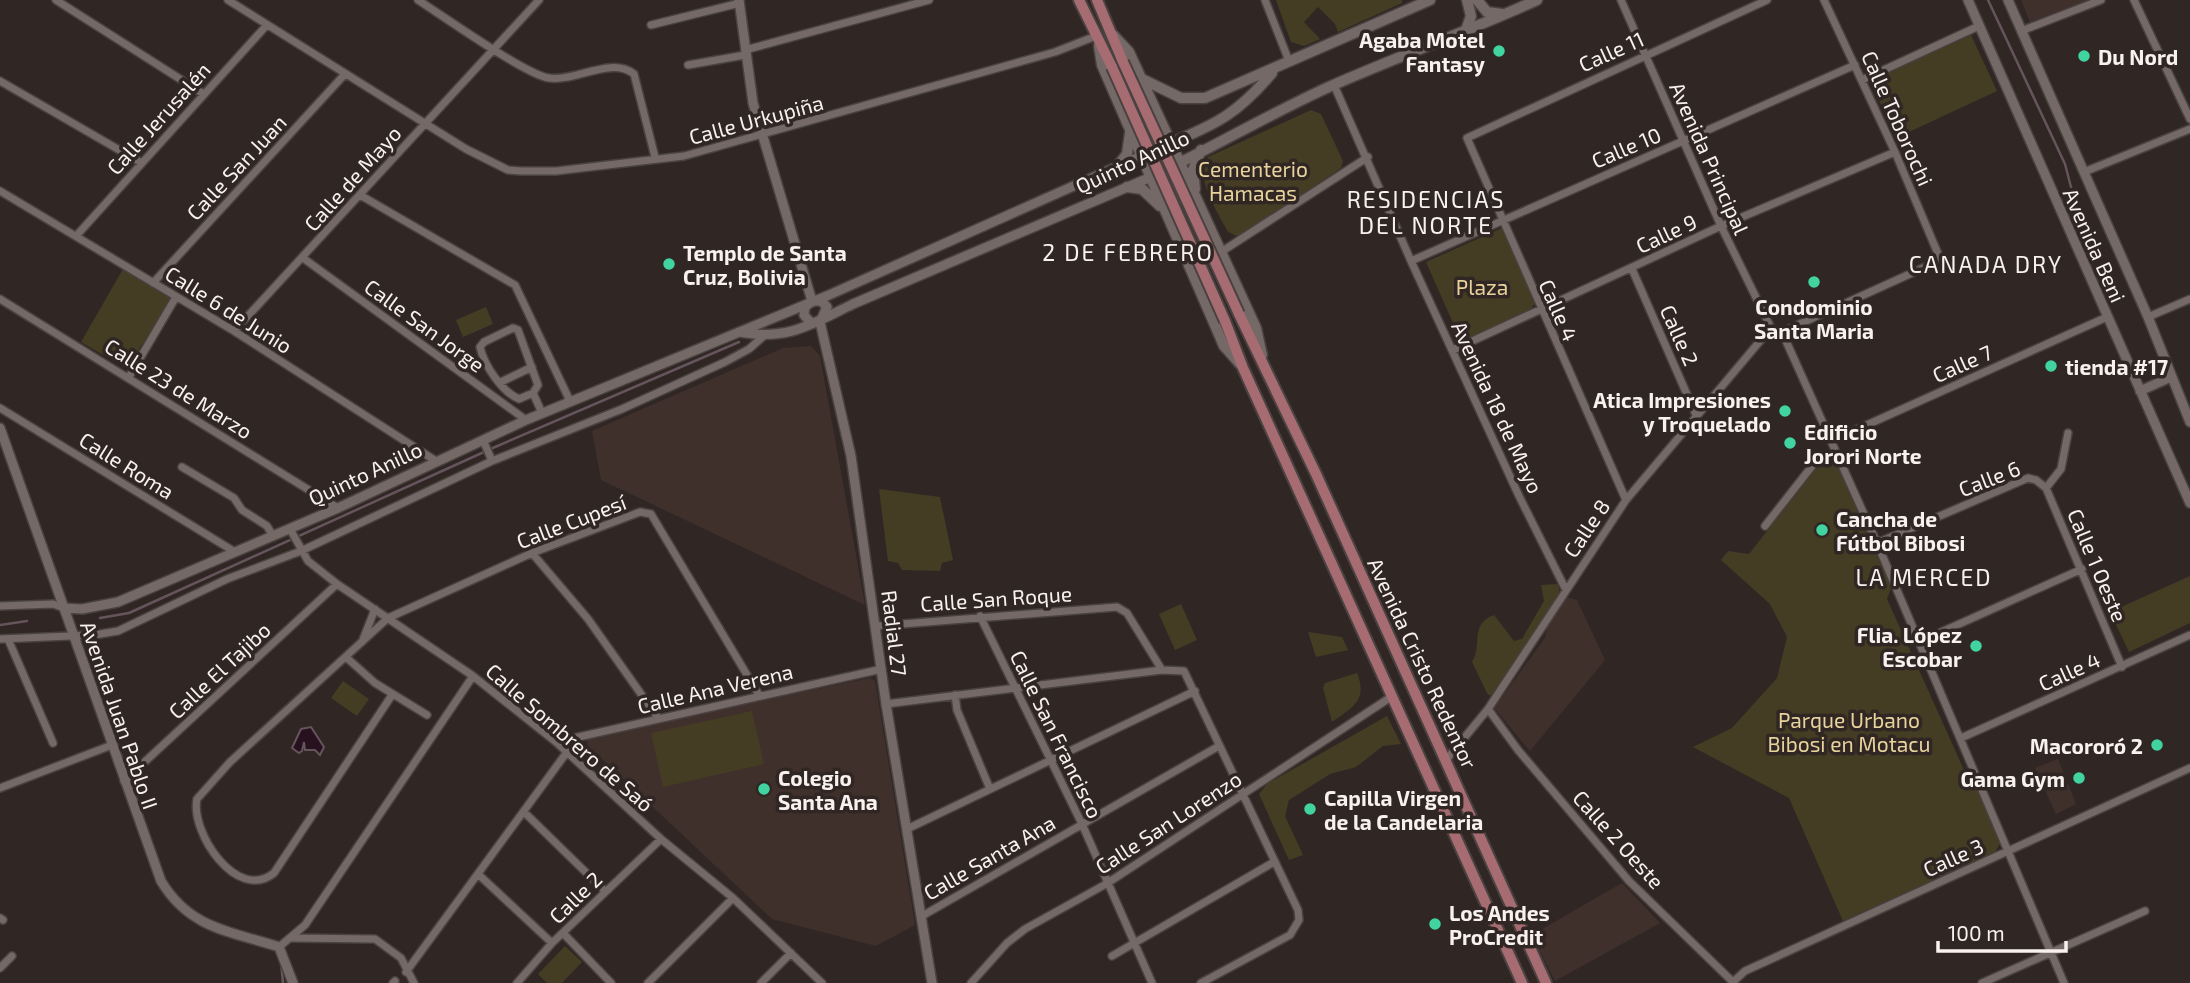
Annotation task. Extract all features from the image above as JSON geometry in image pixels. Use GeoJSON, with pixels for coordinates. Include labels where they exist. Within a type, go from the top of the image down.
{"type":"FeatureCollection","features":[{"type":"Feature","properties":{"kind":"highway","name":"Avenida Cristo Redentor"},"geometry":{"type":"LineString","coordinates":[[1079,0],[1097,39],[1117,64],[1263,359],[1546,983]]}},
{"type":"Feature","properties":{"kind":"highway","name":"Avenida Cristo Redentor"},"geometry":{"type":"LineString","coordinates":[[1097,0],[1112,35],[1117,64],[1243,368],[1522,983]]}},
{"type":"Feature","properties":{"kind":"main road","name":"Quinto Anillo"},"geometry":{"type":"LineString","coordinates":[[1142,156],[1228,117],[1248,101],[1277,68],[1289,61],[1430,0]]}},
{"type":"Feature","properties":{"kind":"main road"},"geometry":{"type":"LineString","coordinates":[[1465,33],[1471,16],[1467,0]]}},
{"type":"Feature","properties":{"kind":"main road"},"geometry":{"type":"LineString","coordinates":[[1478,0],[1487,12],[1506,14]]}},
{"type":"Feature","properties":{"kind":"main road","name":"Quinto Anillo"},"geometry":{"type":"LineString","coordinates":[[1151,177],[1334,85],[1465,33],[1537,0]]}},
{"type":"Feature","properties":{"kind":"main road","name":"Avenida Cristo Redentor"},"geometry":{"type":"LineString","coordinates":[[1112,35],[1129,52],[1256,328],[1263,359]]}},
{"type":"Feature","properties":{"kind":"main road","name":"Avenida Cristo Redentor"},"geometry":{"type":"LineString","coordinates":[[1097,39],[1102,65],[1224,346],[1243,368]]}},
{"type":"Feature","properties":{"kind":"main road"},"geometry":{"type":"LineString","coordinates":[[1141,79],[1173,95],[1191,100],[1222,93],[1277,68]]}},
{"type":"Feature","properties":{"kind":"main road"},"geometry":{"type":"LineString","coordinates":[[1130,129],[1139,140],[1153,145],[1158,141],[1158,116]]}},
{"type":"Feature","properties":{"kind":"main road"},"geometry":{"type":"LineString","coordinates":[[1116,167],[1127,154],[1130,129]]}},
{"type":"Feature","properties":{"kind":"main road"},"geometry":{"type":"LineString","coordinates":[[1198,203],[1193,170],[1201,150]]}},
{"type":"Feature","properties":{"kind":"main road"},"geometry":{"type":"LineString","coordinates":[[1168,218],[1166,196],[1172,185],[1184,187],[1198,203]]}},
{"type":"Feature","properties":{"kind":"main road"},"geometry":{"type":"LineString","coordinates":[[1127,187],[1146,191],[1168,218]]}},
{"type":"Feature","properties":{"kind":"street"},"geometry":{"type":"LineString","coordinates":[[56,0],[202,93]]}},
{"type":"Feature","properties":{"kind":"street","name":"Calle Urkupiña"},"geometry":{"type":"LineString","coordinates":[[228,0],[425,124],[508,170],[556,171],[684,156],[1097,39]]}},
{"type":"Feature","properties":{"kind":"street"},"geometry":{"type":"LineString","coordinates":[[418,0],[496,49],[549,78],[612,68],[627,69],[634,74],[655,158]]}},
{"type":"Feature","properties":{"kind":"street","name":"Calle de Mayo"},"geometry":{"type":"LineString","coordinates":[[234,331],[539,0]]}},
{"type":"Feature","properties":{"kind":"street"},"geometry":{"type":"LineString","coordinates":[[887,0],[890,10]]}},
{"type":"Feature","properties":{"kind":"street"},"geometry":{"type":"LineString","coordinates":[[688,65],[745,52],[929,0]]}},
{"type":"Feature","properties":{"kind":"street"},"geometry":{"type":"LineString","coordinates":[[1265,0],[1289,61]]}},
{"type":"Feature","properties":{"kind":"street","name":"Avenida Principal"},"geometry":{"type":"LineString","coordinates":[[1621,0],[1721,226],[1771,328]]}},
{"type":"Feature","properties":{"kind":"street","name":"Calle 11"},"geometry":{"type":"LineString","coordinates":[[1470,134],[1767,0]]}},
{"type":"Feature","properties":{"kind":"street","name":"Calle Toborochi"},"geometry":{"type":"LineString","coordinates":[[1782,332],[1938,260],[1937,251],[1895,152],[1824,0]]}},
{"type":"Feature","properties":{"kind":"street","name":"Avenida Beni"},"geometry":{"type":"LineString","coordinates":[[1968,0],[2190,503]]}},
{"type":"Feature","properties":{"kind":"street","name":"Avenida Beni"},"geometry":{"type":"LineString","coordinates":[[2008,0],[2148,317],[2190,422]]}},
{"type":"Feature","properties":{"kind":"street"},"geometry":{"type":"LineString","coordinates":[[2021,31],[2101,0]]}},
{"type":"Feature","properties":{"kind":"street"},"geometry":{"type":"LineString","coordinates":[[2134,0],[2190,119]]}},
{"type":"Feature","properties":{"kind":"street"},"geometry":{"type":"LineString","coordinates":[[651,24],[740,1],[745,52],[761,136],[794,234],[812,301],[805,307],[804,315],[811,323],[820,322]]}},
{"type":"Feature","properties":{"kind":"street","name":"Calle Jerusalén"},"geometry":{"type":"LineString","coordinates":[[77,235],[202,93],[266,26]]}},
{"type":"Feature","properties":{"kind":"street"},"geometry":{"type":"LineString","coordinates":[[1862,80],[1979,26]]}},
{"type":"Feature","properties":{"kind":"street","name":"Calle 10"},"geometry":{"type":"LineString","coordinates":[[1411,261],[1855,65]]}},
{"type":"Feature","properties":{"kind":"street","name":"Calle San Juan"},"geometry":{"type":"LineString","coordinates":[[153,283],[345,74]]}},
{"type":"Feature","properties":{"kind":"street"},"geometry":{"type":"LineString","coordinates":[[0,81],[140,162]]}},
{"type":"Feature","properties":{"kind":"street","name":"Avenida 18 de Mayo"},"geometry":{"type":"LineString","coordinates":[[1334,85],[1368,157],[1411,261],[1519,496],[1565,588]]}},
{"type":"Feature","properties":{"kind":"street"},"geometry":{"type":"LineString","coordinates":[[2084,172],[2190,129]]}},
{"type":"Feature","properties":{"kind":"street","name":"Calle 4"},"geometry":{"type":"LineString","coordinates":[[1470,134],[1466,143],[1626,500]]}},
{"type":"Feature","properties":{"kind":"street","name":"Calle 9"},"geometry":{"type":"LineString","coordinates":[[1453,350],[1721,226],[1895,152]]}},
{"type":"Feature","properties":{"kind":"street","name":"Quinto Anillo"},"geometry":{"type":"LineString","coordinates":[[0,606],[53,604],[82,609],[118,602],[290,530],[436,461],[484,443],[542,413],[812,301],[1142,156]]}},
{"type":"Feature","properties":{"kind":"street"},"geometry":{"type":"LineString","coordinates":[[1221,252],[1368,157]]}},
{"type":"Feature","properties":{"kind":"street","name":"Quinto Anillo"},"geometry":{"type":"LineString","coordinates":[[737,331],[779,335],[820,322],[853,304],[1151,177]]}},
{"type":"Feature","properties":{"kind":"street","name":"Calle 6 de Junio"},"geometry":{"type":"LineString","coordinates":[[0,191],[234,331],[436,461]]}},
{"type":"Feature","properties":{"kind":"street"},"geometry":{"type":"LineString","coordinates":[[360,195],[514,285],[570,401]]}},
{"type":"Feature","properties":{"kind":"street","name":"Calle San Jorge"},"geometry":{"type":"LineString","coordinates":[[303,258],[526,420]]}},
{"type":"Feature","properties":{"kind":"street","name":"Calle 2"},"geometry":{"type":"LineString","coordinates":[[1632,269],[1696,415]]}},
{"type":"Feature","properties":{"kind":"street"},"geometry":{"type":"LineString","coordinates":[[129,377],[176,297]]}},
{"type":"Feature","properties":{"kind":"street","name":"Calle 23 de Marzo"},"geometry":{"type":"LineString","coordinates":[[0,299],[338,508]]}},
{"type":"Feature","properties":{"kind":"street"},"geometry":{"type":"LineString","coordinates":[[2148,317],[2190,299]]}},
{"type":"Feature","properties":{"kind":"street","name":"Radial 27"},"geometry":{"type":"LineString","coordinates":[[812,301],[821,301],[827,307],[820,322],[851,456],[886,704],[932,983]]}},
{"type":"Feature","properties":{"kind":"street","name":"Calle 7"},"geometry":{"type":"LineString","coordinates":[[1831,441],[2107,317]]}},
{"type":"Feature","properties":{"kind":"street"},"geometry":{"type":"LineString","coordinates":[[516,328],[538,385],[533,393],[515,398],[501,382],[486,364],[480,348],[484,342],[516,328]]}},
{"type":"Feature","properties":{"kind":"street"},"geometry":{"type":"LineString","coordinates":[[1771,328],[1782,332],[1837,453],[2064,983]]}},
{"type":"Feature","properties":{"kind":"street","name":"Calle 8"},"geometry":{"type":"LineString","coordinates":[[1446,760],[1488,709],[1565,588],[1626,500],[1771,328]]}},
{"type":"Feature","properties":{"kind":"street"},"geometry":{"type":"LineString","coordinates":[[53,743],[4,639],[94,635],[118,631],[491,460],[622,409],[725,362],[749,349],[765,335]]}},
{"type":"Feature","properties":{"kind":"street"},"geometry":{"type":"LineString","coordinates":[[501,382],[532,367]]}},
{"type":"Feature","properties":{"kind":"street"},"geometry":{"type":"LineString","coordinates":[[2140,391],[2171,377]]}},
{"type":"Feature","properties":{"kind":"street"},"geometry":{"type":"LineString","coordinates":[[533,393],[542,413]]}},
{"type":"Feature","properties":{"kind":"street","name":"Calle Roma"},"geometry":{"type":"LineString","coordinates":[[0,408],[235,552]]}},
{"type":"Feature","properties":{"kind":"street","name":"Avenida Juan Pablo II"},"geometry":{"type":"LineString","coordinates":[[0,428],[161,881],[182,909],[204,924],[279,947]]}},
{"type":"Feature","properties":{"kind":"street"},"geometry":{"type":"LineString","coordinates":[[2046,488],[2061,470],[2068,433]]}},
{"type":"Feature","properties":{"kind":"street"},"geometry":{"type":"LineString","coordinates":[[484,443],[491,460]]}},
{"type":"Feature","properties":{"kind":"street"},"geometry":{"type":"LineString","coordinates":[[1765,526],[1816,461],[1837,453]]}},
{"type":"Feature","properties":{"kind":"street"},"geometry":{"type":"LineString","coordinates":[[183,467],[234,498],[243,510],[267,526],[273,536]]}},
{"type":"Feature","properties":{"kind":"street","name":"Calle 6"},"geometry":{"type":"LineString","coordinates":[[1877,543],[2028,478],[2036,480]]}},
{"type":"Feature","properties":{"kind":"street","name":"Calle 1 Oeste"},"geometry":{"type":"LineString","coordinates":[[2036,480],[2046,488],[2122,667]]}},
{"type":"Feature","properties":{"kind":"street","name":"Calle Cupesí"},"geometry":{"type":"LineString","coordinates":[[392,695],[274,873],[261,881],[228,869],[212,850],[195,807],[197,799],[230,762],[388,618],[532,554],[640,512],[651,514],[759,695]]}},
{"type":"Feature","properties":{"kind":"street","name":"Calle Sombrero de Saó"},"geometry":{"type":"LineString","coordinates":[[290,530],[299,547],[337,584],[473,677],[556,742],[661,839],[733,898],[822,983]]}},
{"type":"Feature","properties":{"kind":"street"},"geometry":{"type":"LineString","coordinates":[[532,554],[588,619],[658,718]]}},
{"type":"Feature","properties":{"kind":"street"},"geometry":{"type":"LineString","coordinates":[[1919,642],[2082,569]]}},
{"type":"Feature","properties":{"kind":"street","name":"Calle El Tajibo"},"geometry":{"type":"LineString","coordinates":[[124,781],[337,584]]}},
{"type":"Feature","properties":{"kind":"street","name":"Calle San Roque"},"geometry":{"type":"LineString","coordinates":[[877,626],[1117,607],[1127,613],[1162,670]]}},
{"type":"Feature","properties":{"kind":"street"},"geometry":{"type":"LineString","coordinates":[[362,643],[375,609]]}},
{"type":"Feature","properties":{"kind":"street","name":"Calle San Francisco"},"geometry":{"type":"LineString","coordinates":[[981,616],[1082,824],[1152,983]]}},
{"type":"Feature","properties":{"kind":"street","name":"Calle 4"},"geometry":{"type":"LineString","coordinates":[[1961,738],[2190,635]]}},
{"type":"Feature","properties":{"kind":"street"},"geometry":{"type":"LineString","coordinates":[[347,658],[392,695],[427,715]]}},
{"type":"Feature","properties":{"kind":"street","name":"Calle Ana Verena"},"geometry":{"type":"LineString","coordinates":[[556,742],[882,668]]}},
{"type":"Feature","properties":{"kind":"street"},"geometry":{"type":"LineString","coordinates":[[886,704],[1162,670],[1184,671],[1298,910],[1299,920],[1290,935],[1201,983]]}},
{"type":"Feature","properties":{"kind":"street"},"geometry":{"type":"LineString","coordinates":[[293,983],[279,947],[292,938],[309,919],[473,677]]}},
{"type":"Feature","properties":{"kind":"street"},"geometry":{"type":"LineString","coordinates":[[908,829],[1195,691]]}},
{"type":"Feature","properties":{"kind":"street"},"geometry":{"type":"LineString","coordinates":[[956,695],[957,710],[990,789]]}},
{"type":"Feature","properties":{"kind":"street","name":"Calle San Lorenzo"},"geometry":{"type":"LineString","coordinates":[[971,983],[1007,943],[1025,929],[1107,884],[1391,697]]}},
{"type":"Feature","properties":{"kind":"street","name":"Calle 2 Oeste"},"geometry":{"type":"LineString","coordinates":[[1488,709],[1518,750],[1629,881],[1733,983]]}},
{"type":"Feature","properties":{"kind":"street"},"geometry":{"type":"LineString","coordinates":[[0,788],[112,745]]}},
{"type":"Feature","properties":{"kind":"street","name":"Calle Santa Ana"},"geometry":{"type":"LineString","coordinates":[[922,916],[1219,746]]}},
{"type":"Feature","properties":{"kind":"street"},"geometry":{"type":"LineString","coordinates":[[406,972],[566,752]]}},
{"type":"Feature","properties":{"kind":"street","name":"Calle 3"},"geometry":{"type":"LineString","coordinates":[[1733,983],[1745,971],[2190,768]]}},
{"type":"Feature","properties":{"kind":"street"},"geometry":{"type":"LineString","coordinates":[[524,811],[605,891]]}},
{"type":"Feature","properties":{"kind":"street","name":"Calle 2"},"geometry":{"type":"LineString","coordinates":[[517,983],[552,943],[661,839]]}},
{"type":"Feature","properties":{"kind":"street"},"geometry":{"type":"LineString","coordinates":[[1112,956],[1274,862]]}},
{"type":"Feature","properties":{"kind":"street"},"geometry":{"type":"LineString","coordinates":[[479,874],[552,943]]}},
{"type":"Feature","properties":{"kind":"street"},"geometry":{"type":"LineString","coordinates":[[648,983],[733,898]]}},
{"type":"Feature","properties":{"kind":"street"},"geometry":{"type":"LineString","coordinates":[[1982,983],[2145,911]]}},
{"type":"Feature","properties":{"kind":"street"},"geometry":{"type":"LineString","coordinates":[[563,933],[611,983]]}},
{"type":"Feature","properties":{"kind":"street"},"geometry":{"type":"LineString","coordinates":[[292,938],[375,939],[401,958],[406,972],[415,983]]}},
{"type":"Feature","properties":{"kind":"street"},"geometry":{"type":"LineString","coordinates":[[761,983],[791,953]]}},
{"type":"Feature","properties":{"kind":"street"},"geometry":{"type":"LineString","coordinates":[[0,968],[12,956]]}},
{"type":"Feature","properties":{"kind":"shaded area"},"geometry":{"type":"Polygon","coordinates":[[[2021,0],[2089,0],[2030,22],[2021,0]]]}},
{"type":"Feature","properties":{"kind":"shaded area"},"geometry":{"type":"Polygon","coordinates":[[[811,346],[820,356],[865,605],[601,480],[592,431],[783,348],[811,346]]]}},
{"type":"Feature","properties":{"kind":"shaded area"},"geometry":{"type":"Polygon","coordinates":[[[1566,597],[1577,600],[1605,660],[1530,751],[1494,708],[1545,638],[1548,624],[1566,597]]]}},
{"type":"Feature","properties":{"kind":"shaded area","name":"Colegio Santa Ana"},"geometry":{"type":"Polygon","coordinates":[[[870,678],[875,681],[915,925],[876,946],[772,919],[588,746],[587,739],[592,736],[870,678]]]}},
{"type":"Feature","properties":{"kind":"shaded area"},"geometry":{"type":"Polygon","coordinates":[[[311,727],[324,747],[320,755],[315,750],[305,750],[304,742],[299,753],[292,748],[301,729],[311,727]]]}},
{"type":"Feature","properties":{"kind":"shaded area"},"geometry":{"type":"Polygon","coordinates":[[[2058,759],[2076,804],[2056,814],[2035,768],[2058,759]]]}},
{"type":"Feature","properties":{"kind":"shaded area"},"geometry":{"type":"Polygon","coordinates":[[[1622,883],[1660,923],[1555,981],[1532,935],[1622,883]]]}},
{"type":"Feature","properties":{"kind":"green space"},"geometry":{"type":"Polygon","coordinates":[[[1276,0],[1402,0],[1402,3],[1338,32],[1335,24],[1318,7],[1304,22],[1320,39],[1304,46],[1291,42],[1276,0]]]}},
{"type":"Feature","properties":{"kind":"green space"},"geometry":{"type":"Polygon","coordinates":[[[1971,35],[1997,91],[1896,138],[1870,81],[1971,35]]]}},
{"type":"Feature","properties":{"kind":"green space","name":"Cementerio Hamacas"},"geometry":{"type":"Polygon","coordinates":[[[1311,110],[1321,114],[1343,161],[1341,168],[1239,237],[1228,232],[1205,184],[1204,165],[1208,157],[1311,110]]]}},
{"type":"Feature","properties":{"kind":"green space","name":"Plaza"},"geometry":{"type":"Polygon","coordinates":[[[1502,228],[1535,303],[1529,312],[1461,341],[1426,262],[1502,228]]]}},
{"type":"Feature","properties":{"kind":"green space"},"geometry":{"type":"Polygon","coordinates":[[[123,269],[172,298],[128,366],[124,367],[81,342],[123,269]]]}},
{"type":"Feature","properties":{"kind":"green space"},"geometry":{"type":"Polygon","coordinates":[[[486,307],[493,324],[463,337],[456,320],[486,307]]]}},
{"type":"Feature","properties":{"kind":"green space","name":"Parque Urbano Bibosi en Motacu"},"geometry":{"type":"Polygon","coordinates":[[[1827,459],[1834,460],[1837,465],[1891,588],[1887,599],[1968,779],[1976,781],[2001,842],[1995,852],[1843,921],[1789,798],[1693,747],[1732,728],[1777,678],[1787,637],[1770,604],[1721,560],[1728,551],[1749,554],[1819,465],[1827,459]]]}},
{"type":"Feature","properties":{"kind":"green space"},"geometry":{"type":"Polygon","coordinates":[[[879,489],[940,497],[953,560],[942,563],[940,571],[902,570],[898,563],[888,561],[879,489]]]}},
{"type":"Feature","properties":{"kind":"green space"},"geometry":{"type":"Polygon","coordinates":[[[2190,576],[2190,623],[2129,652],[2110,612],[2190,576]]]}},
{"type":"Feature","properties":{"kind":"green space"},"geometry":{"type":"Polygon","coordinates":[[[1558,584],[1560,593],[1493,695],[1488,695],[1472,662],[1482,624],[1494,615],[1514,641],[1522,639],[1544,601],[1541,585],[1558,584]]]}},
{"type":"Feature","properties":{"kind":"green space"},"geometry":{"type":"Polygon","coordinates":[[[1181,604],[1197,640],[1175,650],[1159,614],[1181,604]]]}},
{"type":"Feature","properties":{"kind":"green space"},"geometry":{"type":"Polygon","coordinates":[[[1308,632],[1342,637],[1348,650],[1316,657],[1308,632]]]}},
{"type":"Feature","properties":{"kind":"green space"},"geometry":{"type":"Polygon","coordinates":[[[1357,673],[1361,690],[1356,702],[1332,722],[1323,688],[1325,683],[1357,673]]]}},
{"type":"Feature","properties":{"kind":"green space"},"geometry":{"type":"Polygon","coordinates":[[[343,681],[369,699],[357,716],[331,698],[343,681]]]}},
{"type":"Feature","properties":{"kind":"green space"},"geometry":{"type":"Polygon","coordinates":[[[752,711],[764,764],[663,787],[651,733],[752,711]]]}},
{"type":"Feature","properties":{"kind":"green space"},"geometry":{"type":"Polygon","coordinates":[[[1387,716],[1401,744],[1383,746],[1356,767],[1330,774],[1289,800],[1285,816],[1303,855],[1289,860],[1259,794],[1267,784],[1387,716]]]}},
{"type":"Feature","properties":{"kind":"green space"},"geometry":{"type":"Polygon","coordinates":[[[565,946],[582,962],[562,983],[547,983],[538,974],[565,946]]]}},
{"type":"Feature","properties":{"kind":"waterway"},"geometry":{"type":"LineString","coordinates":[[1988,0],[2065,164],[2071,187]]}},
{"type":"Feature","properties":{"kind":"waterway"},"geometry":{"type":"LineString","coordinates":[[100,618],[129,613],[495,447],[739,342]]}},
{"type":"Feature","properties":{"kind":"waterway"},"geometry":{"type":"LineString","coordinates":[[0,625],[27,621]]}},
{"type":"Feature","properties":{"kind":"waterway"},"geometry":{"type":"LineString","coordinates":[[281,962],[283,983]]}},
{"type":"Feature","properties":{"kind":"place","name":"Agaba Motel Fantasy"},"geometry":{"type":"Point","coordinates":[1499,51]}},
{"type":"Feature","properties":{"kind":"place","name":"Du Nord"},"geometry":{"type":"Point","coordinates":[2084,56]}},
{"type":"Feature","properties":{"kind":"place","name":"Templo de Santa Cruz, Bolivia"},"geometry":{"type":"Point","coordinates":[669,264]}},
{"type":"Feature","properties":{"kind":"place","name":"Condominio Santa Maria"},"geometry":{"type":"Point","coordinates":[1814,282]}},
{"type":"Feature","properties":{"kind":"place","name":"tienda #17"},"geometry":{"type":"Point","coordinates":[2051,366]}},
{"type":"Feature","properties":{"kind":"place","name":"Atica Impresiones y Troquelado"},"geometry":{"type":"Point","coordinates":[1785,411]}},
{"type":"Feature","properties":{"kind":"place","name":"Edificio Jorori Norte"},"geometry":{"type":"Point","coordinates":[1790,443]}},
{"type":"Feature","properties":{"kind":"place","name":"Cancha de Fútbol Bibosi"},"geometry":{"type":"Point","coordinates":[1822,530]}},
{"type":"Feature","properties":{"kind":"place","name":"Flia. López Escobar"},"geometry":{"type":"Point","coordinates":[1976,646]}},
{"type":"Feature","properties":{"kind":"place","name":"Macororó 2"},"geometry":{"type":"Point","coordinates":[2157,745]}},
{"type":"Feature","properties":{"kind":"place","name":"Gama Gym"},"geometry":{"type":"Point","coordinates":[2079,778]}},
{"type":"Feature","properties":{"kind":"place","name":"Colegio Santa Ana"},"geometry":{"type":"Point","coordinates":[764,789]}},
{"type":"Feature","properties":{"kind":"place","name":"Capilla Virgen de la Candelaria"},"geometry":{"type":"Point","coordinates":[1310,809]}},
{"type":"Feature","properties":{"kind":"place","name":"Los Andes ProCredit"},"geometry":{"type":"Point","coordinates":[1435,924]}},
{"type":"Feature","properties":{"kind":"district","name":"RESIDENCIAS DEL NORTE"},"geometry":{"type":"Point","coordinates":[1426,212]}},
{"type":"Feature","properties":{"kind":"district","name":"2 DE FEBRERO"},"geometry":{"type":"Point","coordinates":[1128,252]}},
{"type":"Feature","properties":{"kind":"district","name":"CANADA DRY"},"geometry":{"type":"Point","coordinates":[1986,264]}},
{"type":"Feature","properties":{"kind":"district","name":"LA MERCED"},"geometry":{"type":"Point","coordinates":[1924,577]}}]}
